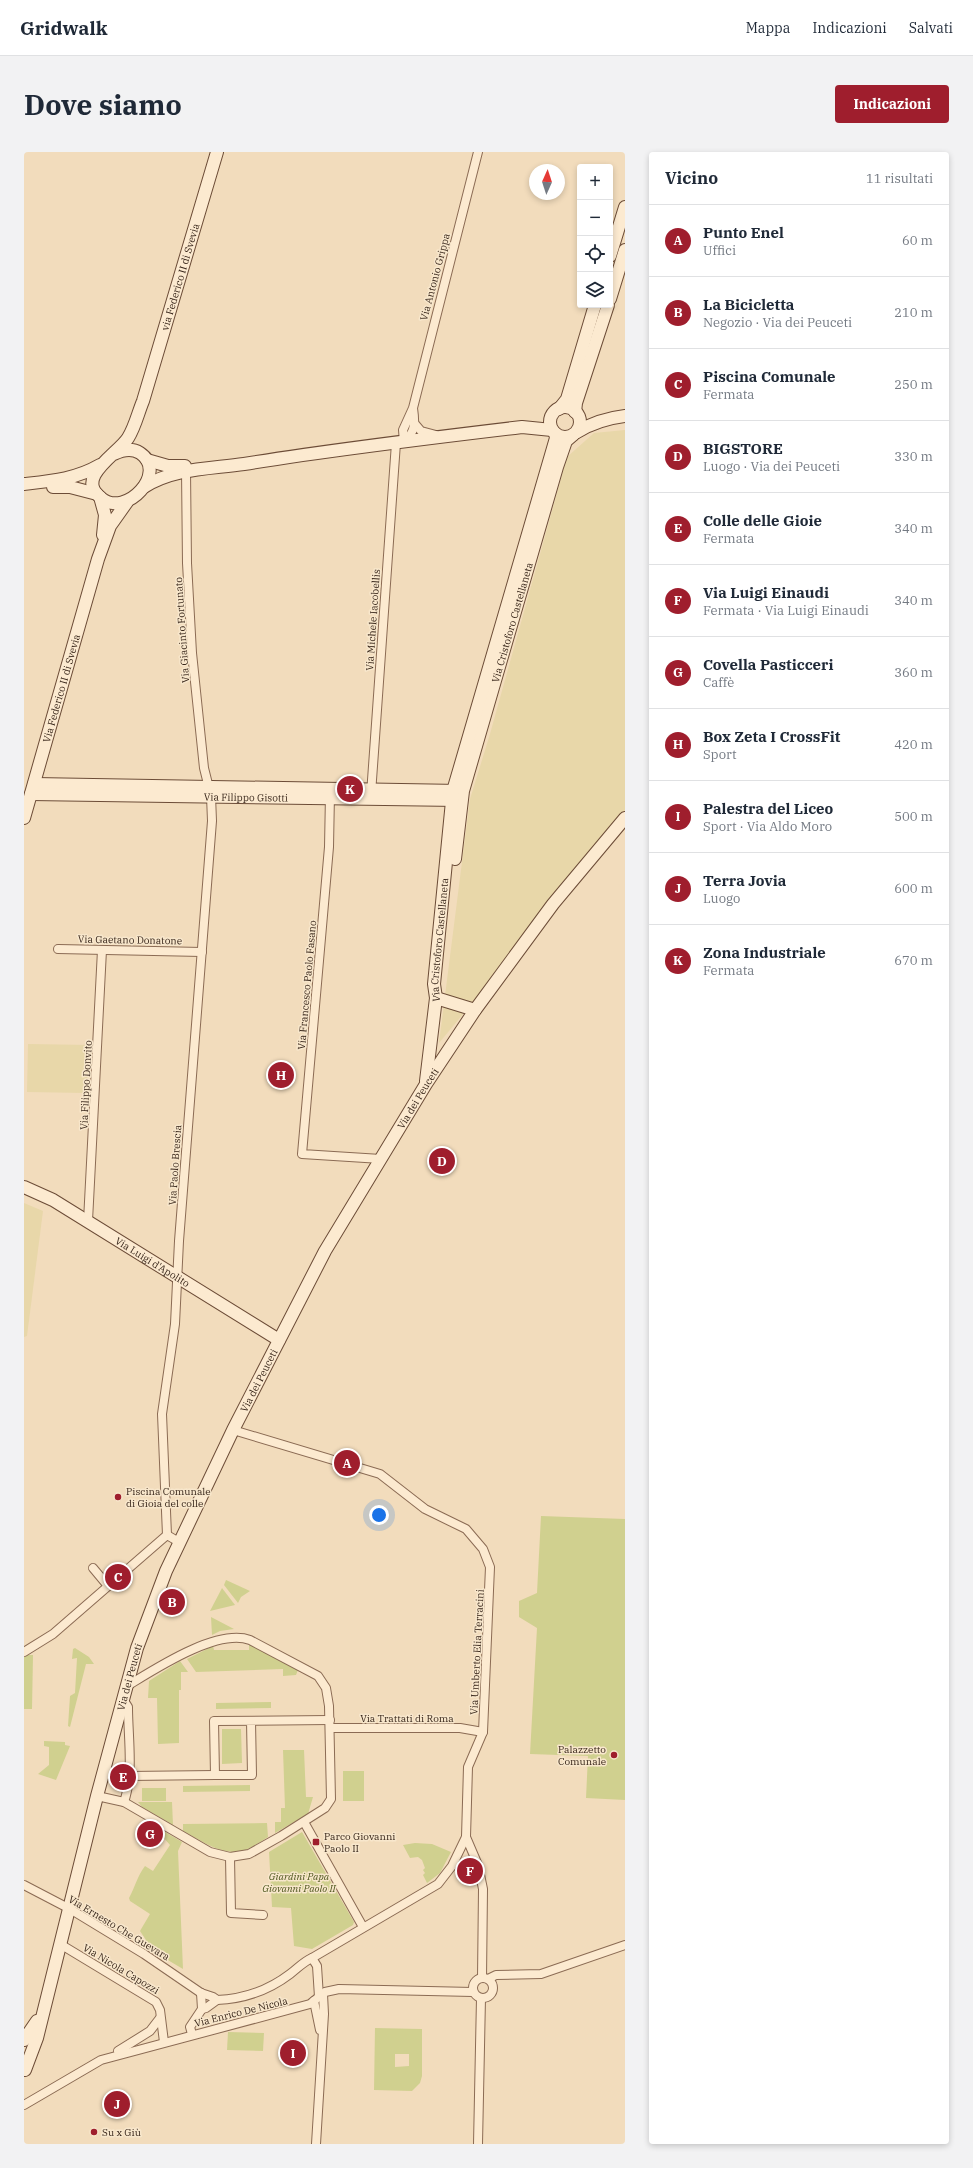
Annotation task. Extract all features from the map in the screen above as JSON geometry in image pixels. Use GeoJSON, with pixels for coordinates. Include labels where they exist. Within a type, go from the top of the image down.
{"type":"FeatureCollection","features":[{"type":"Feature","properties":{"kind":"main road","name":"via Federico II di Svevia"},"geometry":{"type":"LineString","coordinates":[[143,401],[217,152]]}},
{"type":"Feature","properties":{"kind":"main road"},"geometry":{"type":"LineString","coordinates":[[613,246],[625,207]]}},
{"type":"Feature","properties":{"kind":"main road"},"geometry":{"type":"LineString","coordinates":[[613,289],[625,250]]}},
{"type":"Feature","properties":{"kind":"main road"},"geometry":{"type":"LineString","coordinates":[[554,432],[550,420],[567,399],[594,308]]}},
{"type":"Feature","properties":{"kind":"main road"},"geometry":{"type":"LineString","coordinates":[[575,433],[580,423],[576,413],[576,403],[607,308]]}},
{"type":"Feature","properties":{"kind":"main road"},"geometry":{"type":"LineString","coordinates":[[24,484],[67,479],[83,474],[100,465],[114,454],[130,435],[143,401]]}},
{"type":"Feature","properties":{"kind":"main road"},"geometry":{"type":"LineString","coordinates":[[143,401],[137,429],[144,457],[150,472],[144,487]]}},
{"type":"Feature","properties":{"kind":"main road"},"geometry":{"type":"LineString","coordinates":[[522,427],[555,412],[569,408],[576,413],[611,418]]}},
{"type":"Feature","properties":{"kind":"main road"},"geometry":{"type":"LineString","coordinates":[[98,559],[107,532],[127,502],[144,487],[165,476],[186,471],[266,459],[380,444],[401,438],[444,437],[522,427],[554,432],[564,437],[588,426],[611,418],[625,416]]}},
{"type":"Feature","properties":{"kind":"main road","name":"Via Cristoforo Castellaneta"},"geometry":{"type":"LineString","coordinates":[[426,1084],[436,998],[441,985],[458,795],[556,438],[554,432]]}},
{"type":"Feature","properties":{"kind":"main road","name":"Via Cristoforo Castellaneta"},"geometry":{"type":"LineString","coordinates":[[458,795],[557,467],[566,441],[575,433]]}},
{"type":"Feature","properties":{"kind":"main road"},"geometry":{"type":"LineString","coordinates":[[114,454],[126,450],[174,466],[266,459]]}},
{"type":"Feature","properties":{"kind":"main road"},"geometry":{"type":"LineString","coordinates":[[98,559],[105,524],[105,515],[94,482],[100,465]]}},
{"type":"Feature","properties":{"kind":"main road"},"geometry":{"type":"LineString","coordinates":[[24,490],[65,487],[98,496],[112,503],[127,502]]}},
{"type":"Feature","properties":{"kind":"main road","name":"Via Federico II di Svevia"},"geometry":{"type":"LineString","coordinates":[[24,818],[98,559]]}},
{"type":"Feature","properties":{"kind":"main road","name":"Via Filippo Gisotti"},"geometry":{"type":"LineString","coordinates":[[32,789],[458,795]]}},
{"type":"Feature","properties":{"kind":"main road","name":"Via dei Peuceti"},"geometry":{"type":"LineString","coordinates":[[24,2069],[37,2038],[103,1772],[140,1639],[179,1542],[233,1430],[325,1251],[426,1084],[475,1010],[553,904],[625,818]]}},
{"type":"Feature","properties":{"kind":"main road"},"geometry":{"type":"LineString","coordinates":[[436,998],[475,1010]]}},
{"type":"Feature","properties":{"kind":"main road","name":"Via Luigi d'Apolito"},"geometry":{"type":"LineString","coordinates":[[24,1186],[53,1200],[88,1221],[279,1340]]}},
{"type":"Feature","properties":{"kind":"main road"},"geometry":{"type":"LineString","coordinates":[[24,2040],[42,2014]]}},
{"type":"Feature","properties":{"kind":"street","name":"Via Antonio Grippa"},"geometry":{"type":"LineString","coordinates":[[413,408],[478,152]]}},
{"type":"Feature","properties":{"kind":"street"},"geometry":{"type":"LineString","coordinates":[[401,438],[412,434],[415,424],[413,408]]}},
{"type":"Feature","properties":{"kind":"street"},"geometry":{"type":"LineString","coordinates":[[401,438],[413,408]]}},
{"type":"Feature","properties":{"kind":"street"},"geometry":{"type":"LineString","coordinates":[[415,424],[427,434],[444,437]]}},
{"type":"Feature","properties":{"kind":"street","name":"Via Michele Iacobellis"},"geometry":{"type":"LineString","coordinates":[[371,794],[401,438]]}},
{"type":"Feature","properties":{"kind":"street","name":"Via Giacinto Fortunato"},"geometry":{"type":"LineString","coordinates":[[186,471],[187,564],[192,653],[202,752],[210,791]]}},
{"type":"Feature","properties":{"kind":"street","name":"Via Paolo Brescia"},"geometry":{"type":"LineString","coordinates":[[167,1535],[162,1414],[175,1324],[212,821],[210,791]]}},
{"type":"Feature","properties":{"kind":"street","name":"Via Francesco Paolo Fasano"},"geometry":{"type":"LineString","coordinates":[[330,793],[329,848],[302,1154],[381,1159]]}},
{"type":"Feature","properties":{"kind":"street","name":"Via Gaetano Donatone"},"geometry":{"type":"LineString","coordinates":[[58,948],[202,952]]}},
{"type":"Feature","properties":{"kind":"street","name":"Via Filippo Donvito"},"geometry":{"type":"LineString","coordinates":[[88,1221],[102,950]]}},
{"type":"Feature","properties":{"kind":"street","name":"Via Umberto Elia Terracini"},"geometry":{"type":"LineString","coordinates":[[217,2000],[235,1999],[259,1991],[289,1975],[304,1962],[363,1927],[408,1903],[438,1884],[445,1877],[459,1853],[466,1837],[468,1767],[483,1732],[491,1577],[487,1558],[476,1539],[457,1524],[425,1509],[380,1474],[233,1430]]}},
{"type":"Feature","properties":{"kind":"street"},"geometry":{"type":"LineString","coordinates":[[24,1652],[53,1634],[167,1535],[179,1542]]}},
{"type":"Feature","properties":{"kind":"street"},"geometry":{"type":"LineString","coordinates":[[93,1568],[108,1586]]}},
{"type":"Feature","properties":{"kind":"street"},"geometry":{"type":"LineString","coordinates":[[97,1796],[124,1802],[210,1852],[230,1857],[249,1854],[304,1822],[324,1808],[331,1799],[330,1720],[328,1693],[318,1676],[242,1637],[223,1639],[205,1645],[127,1686]]}},
{"type":"Feature","properties":{"kind":"street"},"geometry":{"type":"LineString","coordinates":[[123,1699],[128,1707],[129,1774],[129,1787],[124,1802]]}},
{"type":"Feature","properties":{"kind":"street"},"geometry":{"type":"LineString","coordinates":[[215,1775],[214,1722],[330,1720]]}},
{"type":"Feature","properties":{"kind":"street"},"geometry":{"type":"LineString","coordinates":[[103,1772],[129,1774],[252,1775],[251,1721]]}},
{"type":"Feature","properties":{"kind":"street","name":"Via Trattati di Roma"},"geometry":{"type":"LineString","coordinates":[[330,1728],[460,1728],[483,1732]]}},
{"type":"Feature","properties":{"kind":"street"},"geometry":{"type":"LineString","coordinates":[[304,1822],[363,1927]]}},
{"type":"Feature","properties":{"kind":"street"},"geometry":{"type":"LineString","coordinates":[[466,1837],[478,1865],[483,1889],[485,1978],[492,1985],[492,1992],[488,1997],[481,1998],[473,1992],[474,1982],[485,1978],[496,1975],[541,1974],[625,1945]]}},
{"type":"Feature","properties":{"kind":"street"},"geometry":{"type":"LineString","coordinates":[[230,1857],[231,1913],[264,1915]]}},
{"type":"Feature","properties":{"kind":"street","name":"Via Ernesto Che Guevara"},"geometry":{"type":"LineString","coordinates":[[24,1884],[70,1909],[144,1954],[201,1993],[214,1996],[217,2000]]}},
{"type":"Feature","properties":{"kind":"street","name":"Via Nicola Capozzi"},"geometry":{"type":"LineString","coordinates":[[60,1944],[156,2002],[159,2006],[164,2042]]}},
{"type":"Feature","properties":{"kind":"street"},"geometry":{"type":"LineString","coordinates":[[312,1958],[317,1966],[319,1997],[324,2014],[316,2144]]}},
{"type":"Feature","properties":{"kind":"street","name":"Via Enrico De Nicola"},"geometry":{"type":"LineString","coordinates":[[24,2105],[101,2060],[192,2034],[310,2004],[319,1997],[339,1989],[473,1992]]}},
{"type":"Feature","properties":{"kind":"street"},"geometry":{"type":"LineString","coordinates":[[201,1993],[202,2009]]}},
{"type":"Feature","properties":{"kind":"street"},"geometry":{"type":"LineString","coordinates":[[478,2144],[481,1998]]}},
{"type":"Feature","properties":{"kind":"street"},"geometry":{"type":"LineString","coordinates":[[192,2034],[190,2027],[202,2009],[206,2008],[217,2000]]}},
{"type":"Feature","properties":{"kind":"street"},"geometry":{"type":"LineString","coordinates":[[101,2060],[142,2037],[150,2031],[160,2018]]}},
{"type":"Feature","properties":{"kind":"shaded area"},"geometry":{"type":"Polygon","coordinates":[[[625,430],[625,820],[439,1043],[470,799],[490,734],[567,457],[594,433],[625,430]]]}},
{"type":"Feature","properties":{"kind":"shaded area"},"geometry":{"type":"Polygon","coordinates":[[[28,1044],[92,1045],[85,1093],[27,1092],[28,1044]]]}},
{"type":"Feature","properties":{"kind":"shaded area"},"geometry":{"type":"Polygon","coordinates":[[[24,1203],[43,1211],[27,1336],[24,1337],[24,1203]]]}},
{"type":"Feature","properties":{"kind":"green space"},"geometry":{"type":"Polygon","coordinates":[[[541,1516],[625,1519],[625,1800],[586,1798],[588,1756],[530,1754],[537,1628],[519,1617],[519,1601],[537,1593],[541,1516]]]}},
{"type":"Feature","properties":{"kind":"green space"},"geometry":{"type":"Polygon","coordinates":[[[226,1580],[250,1591],[241,1597],[238,1603],[224,1585],[226,1580]]]}},
{"type":"Feature","properties":{"kind":"green space"},"geometry":{"type":"Polygon","coordinates":[[[222,1588],[235,1605],[210,1611],[222,1588]]]}},
{"type":"Feature","properties":{"kind":"green space"},"geometry":{"type":"Polygon","coordinates":[[[211,1617],[234,1629],[220,1631],[212,1635],[211,1617]]]}},
{"type":"Feature","properties":{"kind":"green space"},"geometry":{"type":"Polygon","coordinates":[[[249,1644],[298,1670],[296,1675],[283,1676],[283,1669],[196,1672],[187,1659],[213,1646],[214,1650],[249,1650],[249,1644]]]}},
{"type":"Feature","properties":{"kind":"green space"},"geometry":{"type":"Polygon","coordinates":[[[75,1648],[89,1657],[94,1664],[86,1664],[70,1727],[68,1726],[70,1696],[75,1693],[77,1658],[72,1659],[73,1649],[75,1648]]]}},
{"type":"Feature","properties":{"kind":"green space"},"geometry":{"type":"Polygon","coordinates":[[[27,1655],[33,1655],[32,1709],[24,1709],[24,1657],[27,1655]]]}},
{"type":"Feature","properties":{"kind":"green space"},"geometry":{"type":"Polygon","coordinates":[[[180,1661],[188,1672],[181,1672],[181,1690],[179,1690],[179,1743],[158,1744],[157,1698],[148,1698],[149,1681],[180,1661]]]}},
{"type":"Feature","properties":{"kind":"green space"},"geometry":{"type":"Polygon","coordinates":[[[271,1702],[271,1708],[216,1709],[216,1703],[271,1702]]]}},
{"type":"Feature","properties":{"kind":"green space"},"geometry":{"type":"Polygon","coordinates":[[[222,1729],[241,1729],[242,1763],[222,1764],[222,1729]]]}},
{"type":"Feature","properties":{"kind":"green space"},"geometry":{"type":"Polygon","coordinates":[[[44,1741],[65,1742],[65,1745],[70,1746],[56,1780],[38,1774],[49,1765],[49,1747],[44,1746],[44,1741]]]}},
{"type":"Feature","properties":{"kind":"green space"},"geometry":{"type":"Polygon","coordinates":[[[283,1750],[304,1750],[306,1797],[313,1797],[308,1814],[275,1833],[275,1822],[281,1822],[281,1808],[285,1808],[283,1750]]]}},
{"type":"Feature","properties":{"kind":"green space"},"geometry":{"type":"Polygon","coordinates":[[[343,1771],[364,1771],[364,1801],[343,1801],[343,1771]]]}},
{"type":"Feature","properties":{"kind":"green space"},"geometry":{"type":"Polygon","coordinates":[[[250,1785],[250,1791],[183,1792],[183,1786],[250,1785]]]}},
{"type":"Feature","properties":{"kind":"green space"},"geometry":{"type":"Polygon","coordinates":[[[142,1788],[166,1788],[166,1801],[142,1801],[142,1788]]]}},
{"type":"Feature","properties":{"kind":"green space"},"geometry":{"type":"Polygon","coordinates":[[[138,1802],[172,1802],[173,1825],[142,1807],[138,1802]]]}},
{"type":"Feature","properties":{"kind":"green space"},"geometry":{"type":"Polygon","coordinates":[[[267,1823],[268,1837],[246,1850],[235,1852],[219,1849],[204,1843],[183,1831],[183,1824],[267,1823]]]}},
{"type":"Feature","properties":{"kind":"green space"},"geometry":{"type":"Polygon","coordinates":[[[155,1826],[182,1842],[178,1851],[183,1969],[144,1946],[146,1940],[140,1931],[150,1914],[130,1901],[129,1898],[145,1866],[153,1871],[170,1845],[163,1837],[153,1831],[155,1826]]]}},
{"type":"Feature","properties":{"kind":"green space","name":"Giardini Papa Giovanni Paolo II"},"geometry":{"type":"Polygon","coordinates":[[[302,1832],[354,1922],[353,1925],[312,1949],[294,1946],[291,1908],[272,1907],[269,1852],[302,1832]]]}},
{"type":"Feature","properties":{"kind":"green space"},"geometry":{"type":"Polygon","coordinates":[[[415,1843],[432,1844],[451,1852],[440,1873],[427,1883],[423,1875],[425,1873],[423,1870],[425,1868],[422,1860],[418,1857],[410,1858],[403,1845],[415,1843]]]}},
{"type":"Feature","properties":{"kind":"green space"},"geometry":{"type":"Polygon","coordinates":[[[375,2028],[422,2029],[422,2076],[420,2083],[412,2091],[374,2090],[375,2028]],[[395,2054],[395,2067],[409,2066],[409,2054],[395,2054]]]}},
{"type":"Feature","properties":{"kind":"green space"},"geometry":{"type":"Polygon","coordinates":[[[228,2032],[264,2033],[263,2051],[227,2050],[228,2032]]]}},
{"type":"Feature","properties":{"kind":"place","name":"Zona Industriale"},"geometry":{"type":"Point","coordinates":[350,789]}},
{"type":"Feature","properties":{"kind":"place","name":"Box Zeta I CrossFit"},"geometry":{"type":"Point","coordinates":[281,1075]}},
{"type":"Feature","properties":{"kind":"place","name":"BIGSTORE"},"geometry":{"type":"Point","coordinates":[442,1161]}},
{"type":"Feature","properties":{"kind":"place","name":"Punto Enel"},"geometry":{"type":"Point","coordinates":[347,1463]}},
{"type":"Feature","properties":{"kind":"place","name":"Piscina Comunale di Gioia del colle"},"geometry":{"type":"Point","coordinates":[118,1497]}},
{"type":"Feature","properties":{"kind":"place","name":"Piscina Comunale"},"geometry":{"type":"Point","coordinates":[118,1577]}},
{"type":"Feature","properties":{"kind":"place","name":"La Bicicletta"},"geometry":{"type":"Point","coordinates":[172,1602]}},
{"type":"Feature","properties":{"kind":"place","name":"Palazzetto Comunale"},"geometry":{"type":"Point","coordinates":[614,1755]}},
{"type":"Feature","properties":{"kind":"place","name":"Colle delle Gioie"},"geometry":{"type":"Point","coordinates":[123,1777]}},
{"type":"Feature","properties":{"kind":"place","name":"Covella Pasticceri"},"geometry":{"type":"Point","coordinates":[150,1834]}},
{"type":"Feature","properties":{"kind":"place","name":"Parco Giovanni Paolo II"},"geometry":{"type":"Point","coordinates":[316,1842]}},
{"type":"Feature","properties":{"kind":"place","name":"Via Luigi Einaudi"},"geometry":{"type":"Point","coordinates":[470,1871]}},
{"type":"Feature","properties":{"kind":"place","name":"Palestra del Liceo"},"geometry":{"type":"Point","coordinates":[293,2053]}},
{"type":"Feature","properties":{"kind":"place","name":"Terra Jovia"},"geometry":{"type":"Point","coordinates":[117,2104]}},
{"type":"Feature","properties":{"kind":"place","name":"Su x Giù"},"geometry":{"type":"Point","coordinates":[94,2132]}}]}
